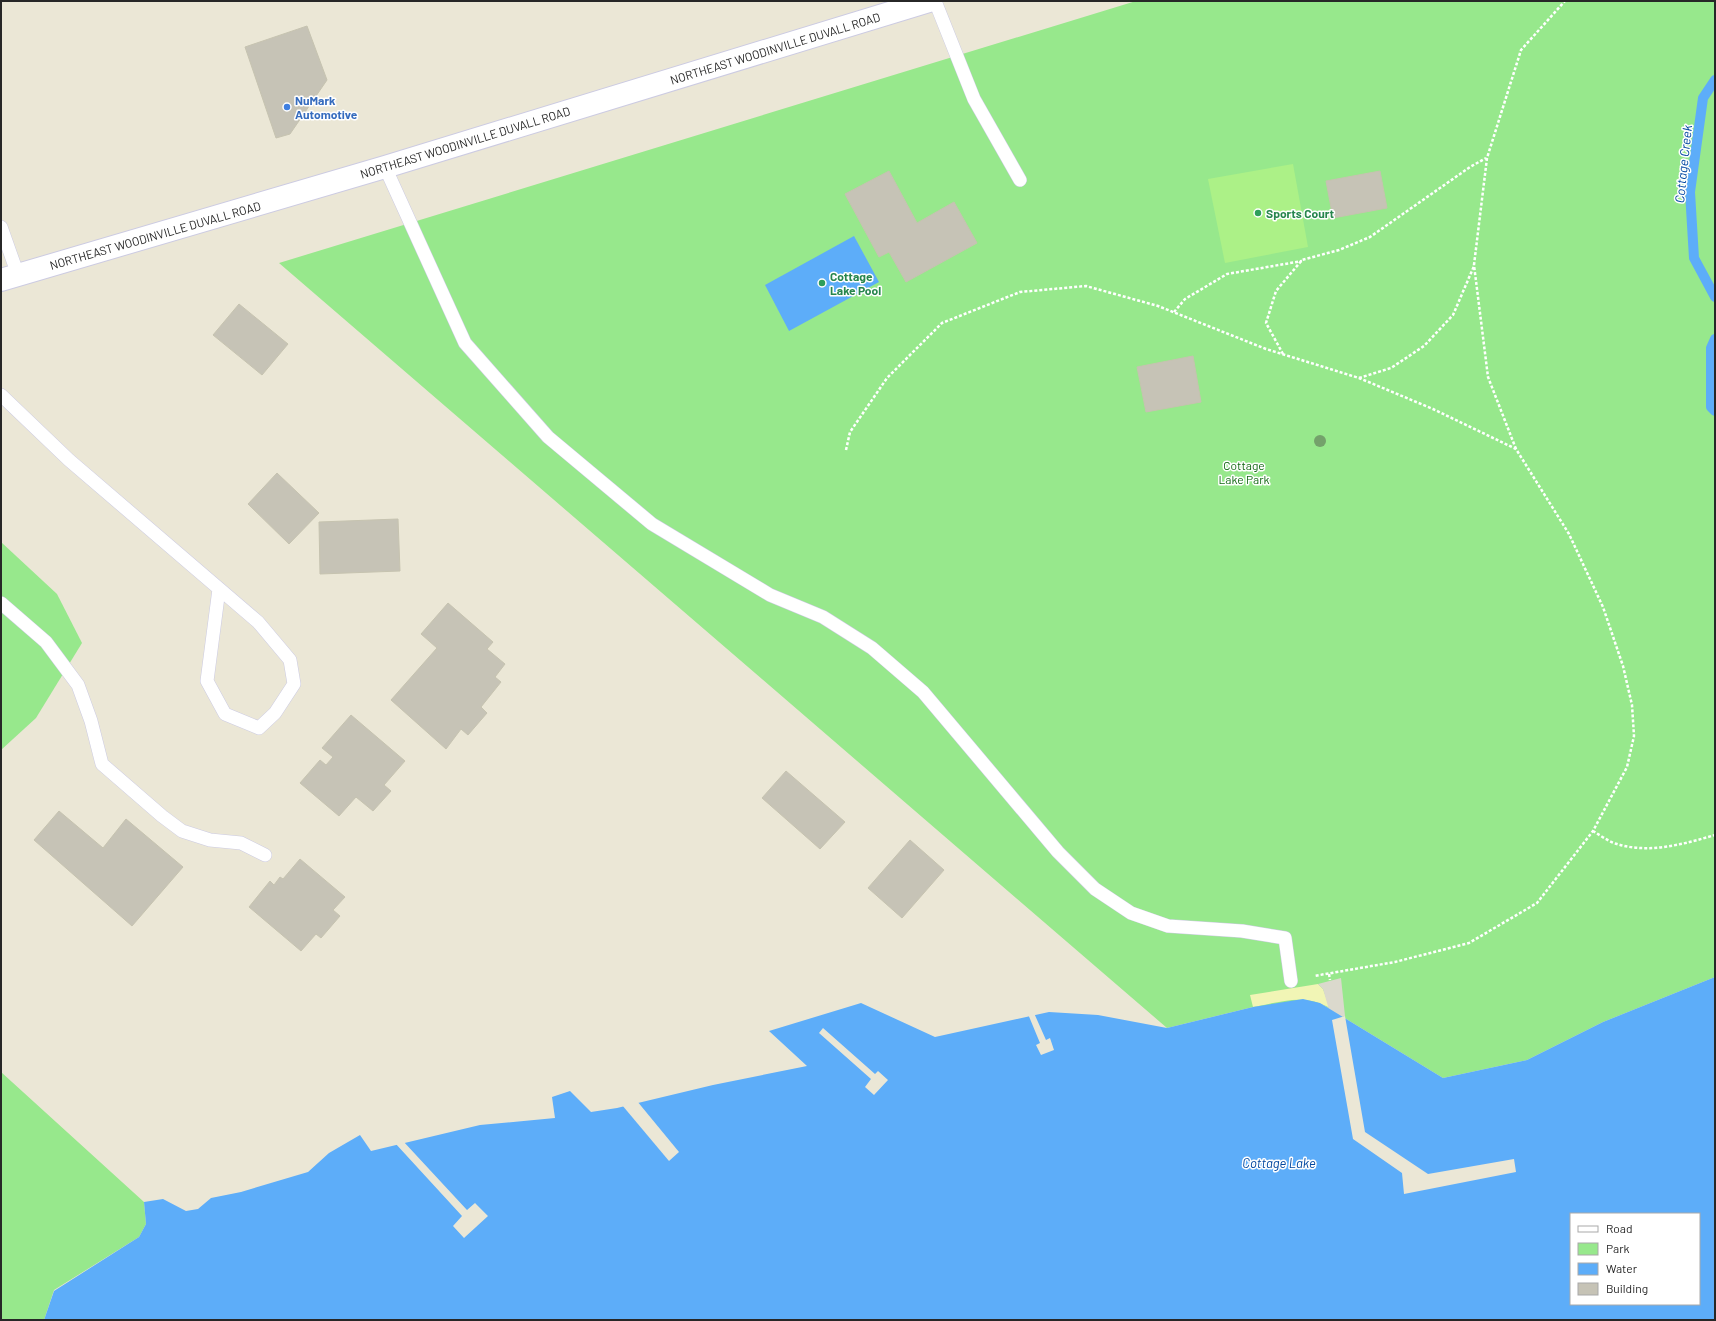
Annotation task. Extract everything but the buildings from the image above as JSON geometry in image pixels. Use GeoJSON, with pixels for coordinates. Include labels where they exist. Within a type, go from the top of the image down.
{"type":"FeatureCollection","features":[{"type":"Feature","properties":{"kind":"main road","name":"NORTHEAST WOODINVILLE DUVALL ROAD"},"geometry":{"type":"LineString","coordinates":[[9,278],[385,167],[892,6],[929,1]]}},
{"type":"Feature","properties":{"kind":"lane"},"geometry":{"type":"LineString","coordinates":[[935,1],[974,98],[1020,180]]}},
{"type":"Feature","properties":{"kind":"lane"},"geometry":{"type":"LineString","coordinates":[[385,167],[466,343],[548,437],[652,524],[770,595],[823,617],[872,648],[922,692],[1058,852],[1095,889],[1131,913],[1168,926],[1242,931],[1285,938],[1291,980]]}},
{"type":"Feature","properties":{"kind":"lane"},"geometry":{"type":"LineString","coordinates":[[1,227],[9,278]]}},
{"type":"Feature","properties":{"kind":"lane"},"geometry":{"type":"LineString","coordinates":[[1,395],[69,460],[258,622],[290,660],[294,684],[275,714],[258,728],[225,714],[207,681],[219,589]]}},
{"type":"Feature","properties":{"kind":"lane"},"geometry":{"type":"LineString","coordinates":[[1,603],[46,642],[78,685],[91,721],[102,764],[162,816],[182,830],[210,840],[241,843],[265,855]]}},
{"type":"Feature","properties":{"kind":"path"},"geometry":{"type":"LineString","coordinates":[[1291,980],[1394,962],[1469,943],[1537,903],[1592,831],[1627,767],[1634,736],[1632,705],[1623,666],[1602,607],[1569,534],[1516,449],[1488,377],[1474,265],[1487,158],[1521,50],[1564,1]]}},
{"type":"Feature","properties":{"kind":"path"},"geometry":{"type":"LineString","coordinates":[[1174,312],[1185,300],[1227,274],[1302,260],[1339,250],[1370,237],[1470,167],[1487,158]]}},
{"type":"Feature","properties":{"kind":"path"},"geometry":{"type":"LineString","coordinates":[[1283,354],[1266,323],[1276,291],[1302,260]]}},
{"type":"Feature","properties":{"kind":"path"},"geometry":{"type":"LineString","coordinates":[[1359,378],[1391,368],[1424,346],[1453,315],[1474,265]]}},
{"type":"Feature","properties":{"kind":"path"},"geometry":{"type":"LineString","coordinates":[[846,450],[850,432],[887,378],[942,323],[1020,292],[1086,286],[1158,306],[1283,354],[1359,378],[1433,408],[1516,449]]}},
{"type":"Feature","properties":{"kind":"path"},"geometry":{"type":"LineString","coordinates":[[1592,831],[1616,844],[1638,848],[1684,844],[1715,835]]}},
{"type":"Feature","properties":{"kind":"path"},"geometry":{"type":"LineString","coordinates":[[1329,974],[1330,980]]}},
{"type":"Feature","properties":{"kind":"green space","name":"Cottage Lake Park"},"geometry":{"type":"Polygon","coordinates":[[[1136,1],[1715,1],[1715,977],[1603,1022],[1527,1060],[1443,1078],[1320,1003],[1253,1007],[1167,1028],[279,263],[1136,1]]]}},
{"type":"Feature","properties":{"kind":"green space","name":"Sports Court"},"geometry":{"type":"Polygon","coordinates":[[[1293,164],[1308,247],[1225,263],[1208,179],[1293,164]]]}},
{"type":"Feature","properties":{"kind":"green space"},"geometry":{"type":"Polygon","coordinates":[[[1,542],[57,594],[82,643],[36,718],[1,750],[1,542]]]}},
{"type":"Feature","properties":{"kind":"green space"},"geometry":{"type":"Polygon","coordinates":[[[1,1072],[144,1202],[146,1224],[139,1237],[54,1290],[44,1320],[1,1320],[1,1072]]]}},
{"type":"Feature","properties":{"kind":"sand"},"geometry":{"type":"Polygon","coordinates":[[[1318,984],[1323,989],[1330,1008],[1320,1003],[1302,1000],[1283,1001],[1253,1007],[1250,995],[1318,984]]]}},
{"type":"Feature","properties":{"kind":"shaded area"},"geometry":{"type":"Polygon","coordinates":[[[1341,978],[1345,1016],[1332,1020],[1323,989],[1318,984],[1341,978]]]}},
{"type":"Feature","properties":{"kind":"water","name":"Cottage Lake Pool"},"geometry":{"type":"Polygon","coordinates":[[[854,236],[879,282],[789,331],[765,285],[854,236]]]}},
{"type":"Feature","properties":{"kind":"water","name":"Cottage Lake"},"geometry":{"type":"Polygon","coordinates":[[[1715,977],[1715,1320],[44,1320],[54,1291],[139,1237],[146,1224],[144,1202],[163,1199],[186,1211],[198,1209],[211,1198],[241,1192],[308,1172],[329,1153],[360,1135],[371,1151],[480,1125],[555,1118],[552,1097],[570,1091],[591,1112],[617,1108],[713,1085],[807,1066],[769,1031],[861,1003],[935,1037],[1049,1012],[1098,1015],[1167,1028],[1253,1007],[1303,999],[1320,1003],[1443,1078],[1527,1060],[1603,1022],[1715,977]]]}},
{"type":"Feature","properties":{"kind":"pier"},"geometry":{"type":"Polygon","coordinates":[[[1034,1013],[1046,1040],[1050,1038],[1054,1050],[1041,1055],[1036,1045],[1040,1043],[1028,1014],[1034,1013]]]}},
{"type":"Feature","properties":{"kind":"pier"},"geometry":{"type":"Polygon","coordinates":[[[1345,1016],[1365,1132],[1428,1174],[1514,1159],[1516,1172],[1404,1194],[1402,1173],[1353,1139],[1332,1020],[1345,1016]]]}},
{"type":"Feature","properties":{"kind":"pier"},"geometry":{"type":"Polygon","coordinates":[[[823,1028],[875,1074],[878,1071],[888,1080],[874,1095],[865,1087],[871,1079],[819,1033],[823,1028]]]}},
{"type":"Feature","properties":{"kind":"pier"},"geometry":{"type":"Polygon","coordinates":[[[637,1101],[679,1152],[669,1161],[622,1105],[637,1101]]]}},
{"type":"Feature","properties":{"kind":"pier"},"geometry":{"type":"Polygon","coordinates":[[[403,1141],[467,1210],[475,1203],[488,1216],[464,1238],[453,1226],[462,1216],[395,1143],[403,1141]]]}},
{"type":"Feature","properties":{"kind":"waterway","name":"Cottage Creek"},"geometry":{"type":"LineString","coordinates":[[1715,80],[1703,98],[1690,192],[1694,258],[1715,297]]}},
{"type":"Feature","properties":{"kind":"waterway","name":"Cottage Creek"},"geometry":{"type":"LineString","coordinates":[[1715,339],[1711,348],[1711,407],[1715,411]]}},
{"type":"Feature","properties":{"kind":"place","name":"NuMark Automotive"},"geometry":{"type":"Point","coordinates":[287,107]}},
{"type":"Feature","properties":{"kind":"place","name":"Sports Court"},"geometry":{"type":"Point","coordinates":[1258,213]}},
{"type":"Feature","properties":{"kind":"place","name":"Cottage Lake Pool"},"geometry":{"type":"Point","coordinates":[822,283]}}]}
